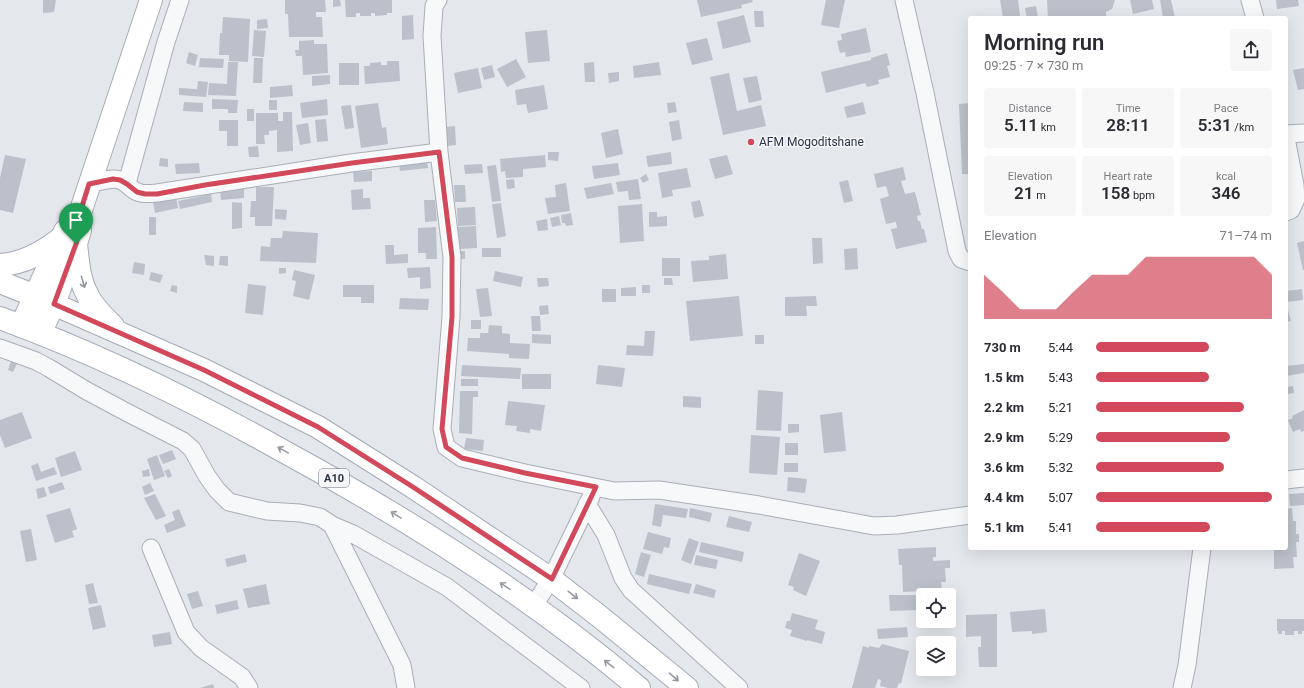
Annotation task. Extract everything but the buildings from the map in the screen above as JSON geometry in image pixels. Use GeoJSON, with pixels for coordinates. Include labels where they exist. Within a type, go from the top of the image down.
{"type":"FeatureCollection","features":[{"type":"Feature","properties":{"kind":"main road"},"geometry":{"type":"LineString","coordinates":[[30,329],[44,300],[68,242],[80,230],[79,216],[151,0]]}},
{"type":"Feature","properties":{"kind":"main road"},"geometry":{"type":"LineString","coordinates":[[0,265],[28,259],[68,242]]}},
{"type":"Feature","properties":{"kind":"main road"},"geometry":{"type":"LineString","coordinates":[[68,242],[87,295],[120,333]]}},
{"type":"Feature","properties":{"kind":"main road"},"geometry":{"type":"LineString","coordinates":[[0,282],[120,333],[224,380],[318,427],[413,487],[552,579],[617,630],[686,688]]}},
{"type":"Feature","properties":{"kind":"main road","name":"A10"},"geometry":{"type":"LineString","coordinates":[[0,318],[30,329],[155,383],[257,436],[320,471],[395,515],[534,606],[639,688]]}},
{"type":"Feature","properties":{"kind":"street"},"geometry":{"type":"LineString","coordinates":[[127,184],[166,42],[180,0]]}},
{"type":"Feature","properties":{"kind":"street"},"geometry":{"type":"LineString","coordinates":[[438,0],[434,6],[432,36],[439,152],[452,257],[452,317],[442,429],[446,447],[462,458],[525,473],[614,491],[659,490],[758,505],[874,526],[897,525],[968,515]]}},
{"type":"Feature","properties":{"kind":"street"},"geometry":{"type":"LineString","coordinates":[[904,0],[925,93],[956,251],[961,259],[968,261]]}},
{"type":"Feature","properties":{"kind":"street"},"geometry":{"type":"LineString","coordinates":[[1250,0],[1254,16]]}},
{"type":"Feature","properties":{"kind":"street"},"geometry":{"type":"LineString","coordinates":[[1288,134],[1304,133]]}},
{"type":"Feature","properties":{"kind":"street"},"geometry":{"type":"LineString","coordinates":[[1288,148],[1295,185],[1296,199],[1291,210],[1288,211]]}},
{"type":"Feature","properties":{"kind":"street"},"geometry":{"type":"LineString","coordinates":[[89,184],[113,179],[120,180],[137,192],[157,194],[205,185],[352,163],[439,152]]}},
{"type":"Feature","properties":{"kind":"street"},"geometry":{"type":"LineString","coordinates":[[0,348],[36,361],[87,391],[183,441],[192,449],[207,476],[217,490],[229,502],[267,511],[307,514],[320,517],[354,534],[447,586],[581,688]]}},
{"type":"Feature","properties":{"kind":"street"},"geometry":{"type":"LineString","coordinates":[[1288,480],[1304,478]]}},
{"type":"Feature","properties":{"kind":"street"},"geometry":{"type":"LineString","coordinates":[[534,606],[552,579],[596,487]]}},
{"type":"Feature","properties":{"kind":"street"},"geometry":{"type":"LineString","coordinates":[[588,504],[606,535],[623,578],[631,590],[739,688]]}},
{"type":"Feature","properties":{"kind":"street"},"geometry":{"type":"LineString","coordinates":[[332,524],[402,665],[406,688]]}},
{"type":"Feature","properties":{"kind":"street"},"geometry":{"type":"LineString","coordinates":[[151,548],[186,632],[201,648],[242,677],[250,688]]}},
{"type":"Feature","properties":{"kind":"street"},"geometry":{"type":"LineString","coordinates":[[1182,688],[1187,664],[1202,550]]}},
{"type":"Feature","properties":{"kind":"place","name":"AFM Mogoditshane"},"geometry":{"type":"Point","coordinates":[751,142]}},
{"type":"Feature","properties":{"kind":"route"},"geometry":{"type":"LineString","coordinates":[[439,152],[452,257],[452,317],[442,429],[446,447],[462,458],[525,473],[596,487],[552,579],[470,524],[318,427],[204,370],[54,304],[76,244],[80,230],[79,216],[89,184],[113,179],[120,180],[137,192],[157,194],[205,185],[352,163],[439,152]]}}]}
